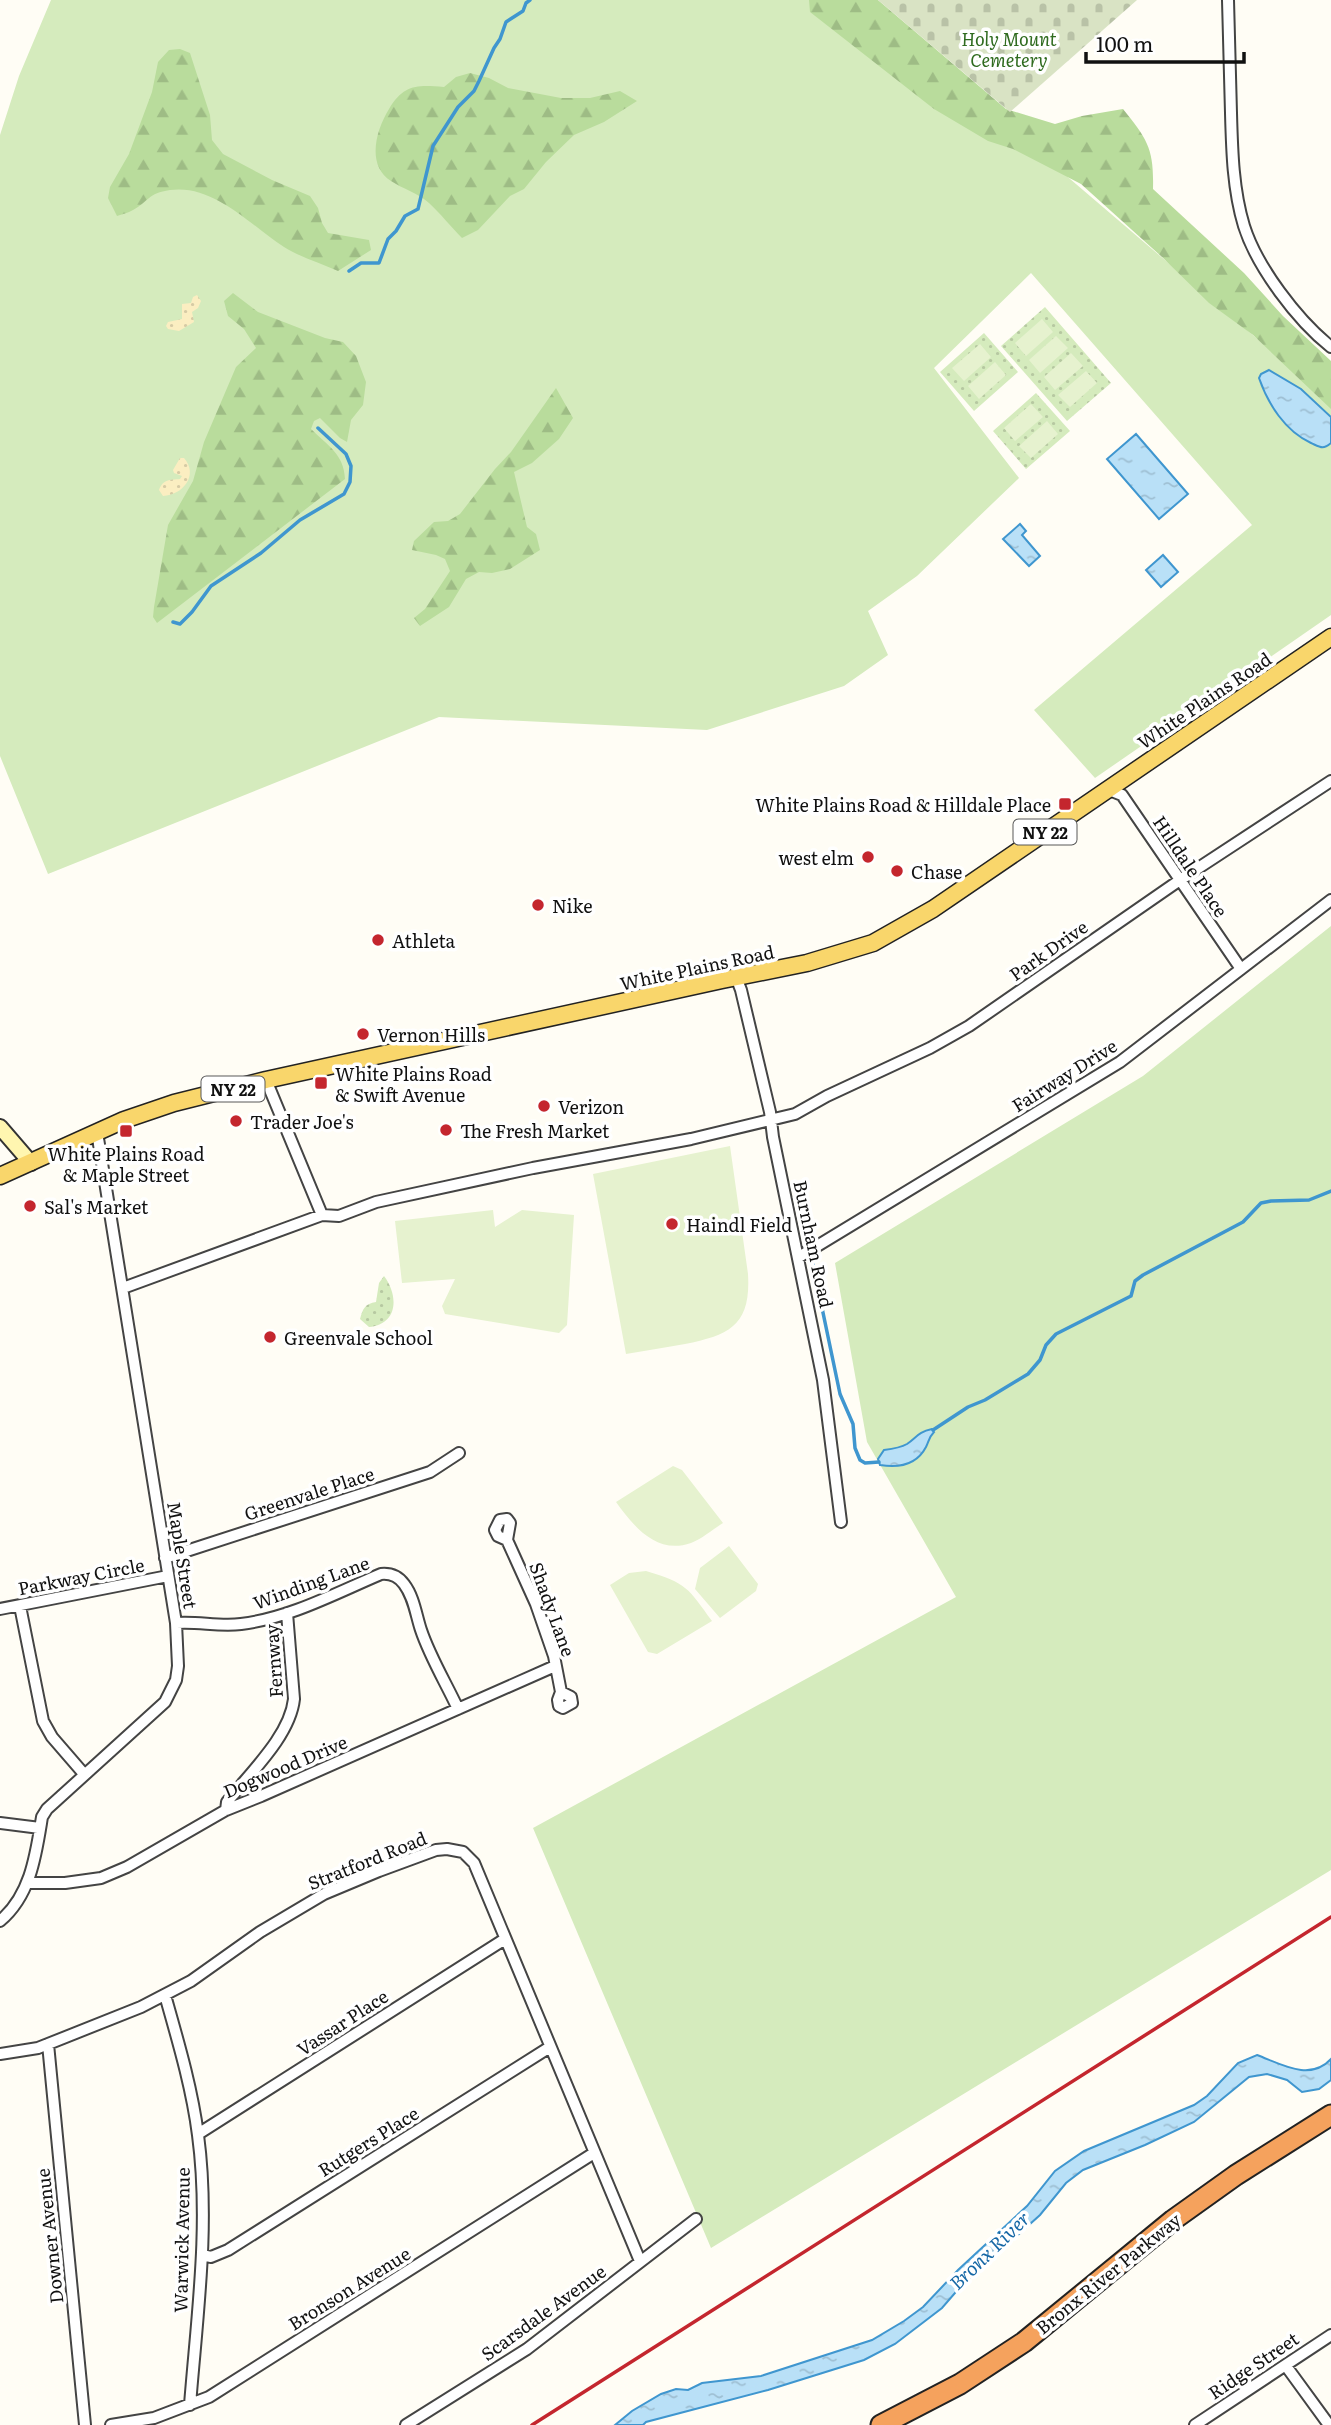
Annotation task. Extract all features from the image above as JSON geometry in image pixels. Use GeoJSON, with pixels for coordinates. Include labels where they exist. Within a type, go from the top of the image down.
{"type":"FeatureCollection","features":[{"type":"Feature","properties":{"kind":"highway","name":"Bronx River Parkway"},"geometry":{"type":"LineString","coordinates":[[881,2425],[951,2389],[1024,2342],[1188,2208],[1283,2143],[1331,2115]]}},
{"type":"Feature","properties":{"kind":"highway","name":"Bronx River Parkway"},"geometry":{"type":"LineString","coordinates":[[909,2425],[1016,2361],[1182,2228],[1278,2161],[1331,2128]]}},
{"type":"Feature","properties":{"kind":"main road","name":"White Plains Road"},"geometry":{"type":"LineString","coordinates":[[0,1175],[162,1106],[267,1080],[851,952],[894,933],[933,909],[1331,637]]}},
{"type":"Feature","properties":{"kind":"street"},"geometry":{"type":"LineString","coordinates":[[1228,0],[1232,148],[1237,195],[1244,225],[1262,266],[1291,305],[1331,347]]}},
{"type":"Feature","properties":{"kind":"street","name":"Park Drive"},"geometry":{"type":"LineString","coordinates":[[123,1288],[322,1215],[339,1216],[376,1202],[795,1114],[969,1026],[1180,880],[1331,781]]}},
{"type":"Feature","properties":{"kind":"street","name":"Hilldale Place"},"geometry":{"type":"LineString","coordinates":[[1107,789],[1122,795],[1241,969]]}},
{"type":"Feature","properties":{"kind":"street","name":"Fairway Drive"},"geometry":{"type":"LineString","coordinates":[[799,1257],[1120,1062],[1331,900]]}},
{"type":"Feature","properties":{"kind":"street","name":"Burnham Road"},"geometry":{"type":"LineString","coordinates":[[736,977],[771,1121],[823,1380],[841,1522]]}},
{"type":"Feature","properties":{"kind":"street"},"geometry":{"type":"LineString","coordinates":[[267,1080],[322,1215]]}},
{"type":"Feature","properties":{"kind":"street"},"geometry":{"type":"LineString","coordinates":[[0,1127],[31,1163]]}},
{"type":"Feature","properties":{"kind":"street","name":"Maple Street"},"geometry":{"type":"LineString","coordinates":[[0,1921],[18,1903],[28,1883],[41,1817],[47,1808],[157,1711],[173,1691],[178,1666],[176,1623],[97,1132]]}},
{"type":"Feature","properties":{"kind":"street","name":"Greenvale Place"},"geometry":{"type":"LineString","coordinates":[[165,1558],[430,1472],[459,1453]]}},
{"type":"Feature","properties":{"kind":"street","name":"Shady Lane"},"geometry":{"type":"LineString","coordinates":[[507,1540],[536,1604],[561,1692]]}},
{"type":"Feature","properties":{"kind":"street","name":"Winding Lane"},"geometry":{"type":"LineString","coordinates":[[176,1623],[192,1621],[219,1626],[238,1625],[287,1613],[388,1573],[404,1584],[421,1632],[458,1709]]}},
{"type":"Feature","properties":{"kind":"street","name":"Parkway Circle"},"geometry":{"type":"LineString","coordinates":[[0,1609],[168,1576]]}},
{"type":"Feature","properties":{"kind":"street"},"geometry":{"type":"LineString","coordinates":[[20,1606],[43,1721],[52,1737],[84,1774]]}},
{"type":"Feature","properties":{"kind":"street","name":"Fernway"},"geometry":{"type":"LineString","coordinates":[[226,1810],[227,1802],[283,1732],[293,1710],[287,1613]]}},
{"type":"Feature","properties":{"kind":"street","name":"Dogwood Drive"},"geometry":{"type":"LineString","coordinates":[[28,1883],[65,1883],[114,1874],[226,1810],[555,1666]]}},
{"type":"Feature","properties":{"kind":"street"},"geometry":{"type":"LineString","coordinates":[[0,1823],[40,1828]]}},
{"type":"Feature","properties":{"kind":"street","name":"Stratford Road"},"geometry":{"type":"LineString","coordinates":[[0,2054],[48,2044],[141,2007],[191,1981],[260,1932],[324,1894],[436,1850],[456,1850],[468,1856],[474,1863],[640,2261]]}},
{"type":"Feature","properties":{"kind":"street","name":"Vassar Place"},"geometry":{"type":"LineString","coordinates":[[198,2134],[505,1938]]}},
{"type":"Feature","properties":{"kind":"street","name":"Warwick Avenue"},"geometry":{"type":"LineString","coordinates":[[165,1995],[183,2056],[198,2134],[203,2196],[202,2255],[190,2405]]}},
{"type":"Feature","properties":{"kind":"street","name":"Downer Avenue"},"geometry":{"type":"LineString","coordinates":[[48,2044],[85,2425]]}},
{"type":"Feature","properties":{"kind":"street","name":"Rutgers Place"},"geometry":{"type":"LineString","coordinates":[[202,2255],[211,2257],[228,2250],[550,2047]]}},
{"type":"Feature","properties":{"kind":"street","name":"Bronson Avenue"},"geometry":{"type":"LineString","coordinates":[[111,2425],[154,2418],[225,2389],[594,2153]]}},
{"type":"Feature","properties":{"kind":"street","name":"Scarsdale Avenue"},"geometry":{"type":"LineString","coordinates":[[406,2425],[527,2349],[696,2219]]}},
{"type":"Feature","properties":{"kind":"street","name":"Ridge Street"},"geometry":{"type":"LineString","coordinates":[[1197,2425],[1331,2335]]}},
{"type":"Feature","properties":{"kind":"street"},"geometry":{"type":"LineString","coordinates":[[1286,2366],[1329,2425]]}},
{"type":"Feature","properties":{"kind":"green space"},"geometry":{"type":"Polygon","coordinates":[[[51,0],[833,0],[1028,143],[1331,402],[1331,615],[1095,778],[1034,710],[1252,525],[1031,273],[934,368],[1019,478],[917,576],[868,611],[888,655],[844,686],[707,730],[439,717],[48,874],[0,756],[0,135],[19,76],[51,0]]]}},
{"type":"Feature","properties":{"kind":"green space"},"geometry":{"type":"Polygon","coordinates":[[[809,0],[878,0],[1006,109],[1055,124],[1123,109],[1144,137],[1151,154],[1153,189],[1244,273],[1283,316],[1331,361],[1331,409],[1253,335],[1209,303],[1081,184],[1013,149],[988,141],[934,109],[810,12],[809,0]]]}},
{"type":"Feature","properties":{"kind":"green space","name":"Holy Mount Cemetery"},"geometry":{"type":"Polygon","coordinates":[[[878,0],[1137,0],[1010,112],[878,0]]]}},
{"type":"Feature","properties":{"kind":"green space"},"geometry":{"type":"Polygon","coordinates":[[[180,49],[190,53],[210,115],[212,140],[223,154],[272,180],[310,196],[328,233],[369,240],[371,250],[338,271],[284,247],[216,200],[202,193],[186,190],[157,193],[133,210],[117,216],[108,198],[110,187],[129,154],[152,92],[158,62],[169,50],[180,49]]]}},
{"type":"Feature","properties":{"kind":"green space"},"geometry":{"type":"Polygon","coordinates":[[[470,73],[489,78],[508,88],[561,98],[590,98],[620,91],[637,101],[604,122],[574,135],[546,162],[524,189],[510,196],[478,230],[462,238],[425,200],[383,174],[378,166],[376,147],[384,117],[400,95],[419,86],[444,87],[456,77],[470,73]]]}},
{"type":"Feature","properties":{"kind":"green space"},"geometry":{"type":"Polygon","coordinates":[[[233,293],[258,312],[325,338],[343,342],[356,356],[366,382],[363,405],[351,420],[347,442],[320,418],[314,421],[311,429],[338,457],[345,479],[157,623],[153,617],[154,607],[168,525],[193,481],[204,442],[236,367],[256,348],[244,329],[228,316],[224,301],[233,293]]]}},
{"type":"Feature","properties":{"kind":"green space"},"geometry":{"type":"Polygon","coordinates":[[[1045,307],[1111,383],[1067,421],[1001,346],[1045,307]]]}},
{"type":"Feature","properties":{"kind":"green space"},"geometry":{"type":"Polygon","coordinates":[[[1042,319],[1053,332],[1026,356],[1015,343],[1042,319]]]}},
{"type":"Feature","properties":{"kind":"green space"},"geometry":{"type":"Polygon","coordinates":[[[984,333],[1018,372],[974,411],[940,372],[984,333]]]}},
{"type":"Feature","properties":{"kind":"green space"},"geometry":{"type":"Polygon","coordinates":[[[1056,336],[1068,348],[1040,373],[1029,360],[1056,336]]]}},
{"type":"Feature","properties":{"kind":"green space"},"geometry":{"type":"Polygon","coordinates":[[[980,344],[991,357],[964,381],[952,368],[980,344]]]}},
{"type":"Feature","properties":{"kind":"green space"},"geometry":{"type":"Polygon","coordinates":[[[1071,353],[1083,366],[1055,390],[1044,377],[1071,353]]]}},
{"type":"Feature","properties":{"kind":"green space"},"geometry":{"type":"Polygon","coordinates":[[[995,362],[1006,375],[979,399],[968,386],[995,362]]]}},
{"type":"Feature","properties":{"kind":"green space"},"geometry":{"type":"Polygon","coordinates":[[[1086,371],[1097,383],[1070,407],[1058,395],[1086,371]]]}},
{"type":"Feature","properties":{"kind":"green space"},"geometry":{"type":"Polygon","coordinates":[[[556,388],[573,418],[559,439],[532,463],[514,472],[527,527],[536,534],[540,550],[510,569],[492,573],[479,572],[466,579],[449,607],[420,626],[414,618],[425,609],[450,571],[445,559],[412,550],[414,541],[434,522],[448,521],[460,514],[511,452],[556,388]]]}},
{"type":"Feature","properties":{"kind":"green space"},"geometry":{"type":"Polygon","coordinates":[[[1036,393],[1070,431],[1026,469],[993,431],[1036,393]]]}},
{"type":"Feature","properties":{"kind":"green space"},"geometry":{"type":"Polygon","coordinates":[[[1031,404],[1043,417],[1015,441],[1004,428],[1031,404]]]}},
{"type":"Feature","properties":{"kind":"green space"},"geometry":{"type":"Polygon","coordinates":[[[1047,421],[1058,434],[1031,458],[1019,446],[1047,421]]]}},
{"type":"Feature","properties":{"kind":"green space"},"geometry":{"type":"Polygon","coordinates":[[[1331,926],[1331,1870],[711,2248],[533,1828],[956,1597],[867,1442],[835,1263],[1143,1076],[1331,926]]]}},
{"type":"Feature","properties":{"kind":"green space","name":"Haindl Field"},"geometry":{"type":"Polygon","coordinates":[[[730,1146],[748,1274],[746,1305],[742,1316],[726,1331],[715,1336],[626,1354],[593,1174],[730,1146]]]}},
{"type":"Feature","properties":{"kind":"green space"},"geometry":{"type":"Polygon","coordinates":[[[493,1210],[495,1227],[522,1210],[574,1215],[567,1325],[559,1333],[445,1314],[442,1306],[455,1279],[402,1283],[395,1221],[493,1210]]]}},
{"type":"Feature","properties":{"kind":"green space"},"geometry":{"type":"Polygon","coordinates":[[[384,1276],[392,1292],[393,1308],[386,1321],[369,1327],[360,1319],[361,1315],[367,1305],[376,1302],[379,1283],[384,1276]]]}},
{"type":"Feature","properties":{"kind":"green space"},"geometry":{"type":"Polygon","coordinates":[[[673,1466],[682,1470],[723,1523],[695,1541],[679,1546],[657,1542],[648,1536],[616,1502],[673,1466]]]}},
{"type":"Feature","properties":{"kind":"green space"},"geometry":{"type":"Polygon","coordinates":[[[729,1546],[758,1584],[756,1591],[720,1618],[695,1589],[700,1568],[729,1546]]]}},
{"type":"Feature","properties":{"kind":"green space"},"geometry":{"type":"Polygon","coordinates":[[[646,1571],[679,1583],[712,1621],[657,1654],[648,1652],[610,1585],[629,1573],[646,1571]]]}},
{"type":"Feature","properties":{"kind":"sand"},"geometry":{"type":"Polygon","coordinates":[[[197,295],[201,301],[198,308],[192,312],[194,322],[179,331],[168,329],[168,322],[182,319],[182,304],[191,303],[197,295]]]}},
{"type":"Feature","properties":{"kind":"sand"},"geometry":{"type":"Polygon","coordinates":[[[180,458],[184,458],[190,471],[187,483],[177,492],[163,496],[159,490],[163,484],[182,476],[173,470],[180,458]]]}},
{"type":"Feature","properties":{"kind":"water"},"geometry":{"type":"Polygon","coordinates":[[[1269,370],[1301,389],[1331,417],[1331,443],[1324,447],[1317,446],[1285,424],[1267,397],[1259,378],[1269,370]]]}},
{"type":"Feature","properties":{"kind":"water"},"geometry":{"type":"Polygon","coordinates":[[[1136,434],[1188,494],[1159,519],[1107,459],[1136,434]]]}},
{"type":"Feature","properties":{"kind":"water"},"geometry":{"type":"Polygon","coordinates":[[[1020,524],[1026,531],[1022,535],[1040,556],[1029,566],[1003,539],[1020,524]]]}},
{"type":"Feature","properties":{"kind":"water"},"geometry":{"type":"Polygon","coordinates":[[[1163,555],[1178,572],[1161,587],[1146,570],[1163,555]]]}},
{"type":"Feature","properties":{"kind":"water"},"geometry":{"type":"Polygon","coordinates":[[[932,1429],[934,1432],[926,1447],[912,1462],[900,1466],[880,1465],[878,1459],[884,1450],[904,1445],[932,1429]]]}},
{"type":"Feature","properties":{"kind":"water","name":"Bronx River"},"geometry":{"type":"Polygon","coordinates":[[[1257,2055],[1285,2066],[1305,2070],[1323,2066],[1331,2059],[1331,2080],[1319,2089],[1302,2092],[1287,2080],[1267,2074],[1249,2077],[1194,2122],[1083,2170],[1066,2183],[1040,2215],[961,2286],[942,2308],[895,2344],[864,2360],[643,2425],[615,2425],[632,2411],[661,2394],[676,2389],[688,2390],[702,2383],[761,2376],[872,2340],[923,2307],[958,2270],[1027,2206],[1055,2171],[1084,2151],[1194,2105],[1207,2096],[1238,2063],[1257,2055]]]}},
{"type":"Feature","properties":{"kind":"waterway"},"geometry":{"type":"LineString","coordinates":[[349,271],[361,263],[379,263],[388,239],[405,216],[418,209],[433,146],[458,107],[474,91],[506,22],[523,11],[530,0]]}},
{"type":"Feature","properties":{"kind":"waterway"},"geometry":{"type":"LineString","coordinates":[[173,622],[180,624],[211,586],[261,553],[300,520],[344,494],[350,482],[351,466],[346,454],[318,428]]}},
{"type":"Feature","properties":{"kind":"waterway"},"geometry":{"type":"LineString","coordinates":[[933,1430],[1028,1374],[1056,1334],[1131,1296],[1135,1281],[1143,1275],[1243,1222],[1261,1203],[1309,1200],[1331,1191]]}},
{"type":"Feature","properties":{"kind":"waterway"},"geometry":{"type":"LineString","coordinates":[[812,1260],[840,1394],[853,1424],[855,1448],[860,1460],[865,1463],[879,1462]]}},
{"type":"Feature","properties":{"kind":"railway"},"geometry":{"type":"LineString","coordinates":[[532,2425],[1331,1917]]}},
{"type":"Feature","properties":{"kind":"place","name":"White Plains Road & Hilldale Place"},"geometry":{"type":"Point","coordinates":[1065,804]}},
{"type":"Feature","properties":{"kind":"place","name":"west elm"},"geometry":{"type":"Point","coordinates":[868,857]}},
{"type":"Feature","properties":{"kind":"place","name":"Chase"},"geometry":{"type":"Point","coordinates":[897,871]}},
{"type":"Feature","properties":{"kind":"place","name":"Nike"},"geometry":{"type":"Point","coordinates":[538,905]}},
{"type":"Feature","properties":{"kind":"place","name":"Athleta"},"geometry":{"type":"Point","coordinates":[378,940]}},
{"type":"Feature","properties":{"kind":"place","name":"Vernon Hills"},"geometry":{"type":"Point","coordinates":[363,1034]}},
{"type":"Feature","properties":{"kind":"place","name":"White Plains Road & Swift Avenue"},"geometry":{"type":"Point","coordinates":[321,1083]}},
{"type":"Feature","properties":{"kind":"place","name":"Verizon"},"geometry":{"type":"Point","coordinates":[544,1106]}},
{"type":"Feature","properties":{"kind":"place","name":"Trader Joe's"},"geometry":{"type":"Point","coordinates":[236,1121]}},
{"type":"Feature","properties":{"kind":"place","name":"The Fresh Market"},"geometry":{"type":"Point","coordinates":[446,1130]}},
{"type":"Feature","properties":{"kind":"place","name":"White Plains Road & Maple Street"},"geometry":{"type":"Point","coordinates":[126,1131]}},
{"type":"Feature","properties":{"kind":"place","name":"Sal's Market"},"geometry":{"type":"Point","coordinates":[30,1206]}},
{"type":"Feature","properties":{"kind":"place","name":"Haindl Field"},"geometry":{"type":"Point","coordinates":[672,1224]}},
{"type":"Feature","properties":{"kind":"place","name":"Greenvale School"},"geometry":{"type":"Point","coordinates":[270,1337]}}]}
